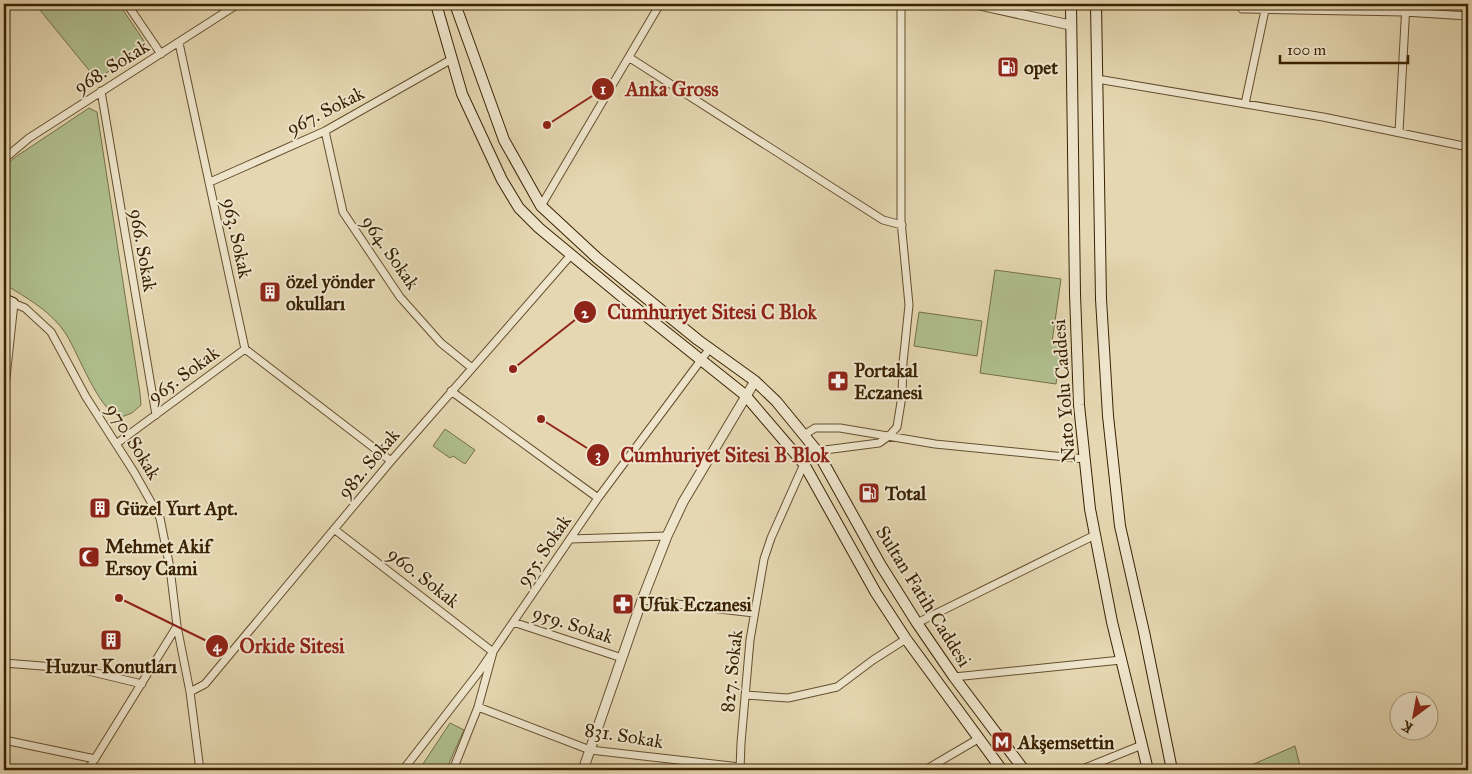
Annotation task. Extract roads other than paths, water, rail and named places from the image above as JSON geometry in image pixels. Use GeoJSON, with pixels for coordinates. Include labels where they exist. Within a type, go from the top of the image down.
{"type":"FeatureCollection","features":[{"type":"Feature","properties":{"kind":"main road","name":"Sultan Fatih Caddesi"},"geometry":{"type":"LineString","coordinates":[[436,4],[462,94],[502,180],[519,208],[571,255],[745,396],[804,464],[876,593],[906,639],[1002,770]]}},
{"type":"Feature","properties":{"kind":"main road","name":"Sultan Fatih Caddesi"},"geometry":{"type":"LineString","coordinates":[[455,4],[504,140],[542,206],[597,258],[754,381],[776,401],[817,451],[880,564],[917,623],[954,677],[1024,770]]}},
{"type":"Feature","properties":{"kind":"main road","name":"Nato Yolu Caddesi"},"geometry":{"type":"LineString","coordinates":[[1071,4],[1075,294],[1079,405],[1090,509],[1121,660],[1148,770]]}},
{"type":"Feature","properties":{"kind":"main road"},"geometry":{"type":"LineString","coordinates":[[1096,4],[1100,299],[1108,416],[1119,517],[1172,770]]}},
{"type":"Feature","properties":{"kind":"street"},"geometry":{"type":"LineString","coordinates":[[127,4],[161,54]]}},
{"type":"Feature","properties":{"kind":"street","name":"968. Sokak"},"geometry":{"type":"LineString","coordinates":[[4,159],[29,138],[238,4]]}},
{"type":"Feature","properties":{"kind":"street"},"geometry":{"type":"LineString","coordinates":[[542,206],[660,4]]}},
{"type":"Feature","properties":{"kind":"street"},"geometry":{"type":"LineString","coordinates":[[817,451],[879,443],[890,436],[897,427],[902,396],[903,363],[909,305],[902,225],[901,4]]}},
{"type":"Feature","properties":{"kind":"street"},"geometry":{"type":"LineString","coordinates":[[975,4],[1070,25]]}},
{"type":"Feature","properties":{"kind":"street"},"geometry":{"type":"LineString","coordinates":[[1243,4],[1242,9],[1404,12],[1468,16]]}},
{"type":"Feature","properties":{"kind":"street"},"geometry":{"type":"LineString","coordinates":[[1399,132],[1404,58],[1404,12],[1406,4]]}},
{"type":"Feature","properties":{"kind":"street"},"geometry":{"type":"LineString","coordinates":[[1245,104],[1265,10]]}},
{"type":"Feature","properties":{"kind":"street","name":"963. Sokak"},"geometry":{"type":"LineString","coordinates":[[179,43],[245,349]]}},
{"type":"Feature","properties":{"kind":"street"},"geometry":{"type":"LineString","coordinates":[[630,58],[883,220],[902,225]]}},
{"type":"Feature","properties":{"kind":"street","name":"967. Sokak"},"geometry":{"type":"LineString","coordinates":[[210,182],[326,131],[452,59]]}},
{"type":"Feature","properties":{"kind":"street"},"geometry":{"type":"LineString","coordinates":[[1097,79],[1323,117],[1468,147]]}},
{"type":"Feature","properties":{"kind":"street","name":"966. Sokak"},"geometry":{"type":"LineString","coordinates":[[101,91],[156,415]]}},
{"type":"Feature","properties":{"kind":"street","name":"964. Sokak"},"geometry":{"type":"LineString","coordinates":[[326,131],[343,212],[400,298],[441,343],[472,368]]}},
{"type":"Feature","properties":{"kind":"street","name":"982. Sokak"},"geometry":{"type":"LineString","coordinates":[[190,692],[205,684],[391,461],[571,255]]}},
{"type":"Feature","properties":{"kind":"street"},"geometry":{"type":"LineString","coordinates":[[4,387],[8,301]]}},
{"type":"Feature","properties":{"kind":"street","name":"970. Sokak"},"geometry":{"type":"LineString","coordinates":[[8,301],[25,308],[51,332],[86,397],[160,518],[170,568],[177,626],[190,692],[200,770]]}},
{"type":"Feature","properties":{"kind":"street","name":"955. Sokak"},"geometry":{"type":"LineString","coordinates":[[403,770],[493,652],[598,498],[710,348]]}},
{"type":"Feature","properties":{"kind":"street"},"geometry":{"type":"LineString","coordinates":[[245,349],[391,461]]}},
{"type":"Feature","properties":{"kind":"street","name":"965. Sokak"},"geometry":{"type":"LineString","coordinates":[[116,444],[245,349]]}},
{"type":"Feature","properties":{"kind":"street"},"geometry":{"type":"LineString","coordinates":[[583,770],[642,600],[667,536],[683,502],[754,381]]}},
{"type":"Feature","properties":{"kind":"street"},"geometry":{"type":"LineString","coordinates":[[451,391],[598,498]]}},
{"type":"Feature","properties":{"kind":"street"},"geometry":{"type":"LineString","coordinates":[[804,434],[815,428],[840,428],[944,445],[1085,459]]}},
{"type":"Feature","properties":{"kind":"street","name":"827. Sokak"},"geometry":{"type":"LineString","coordinates":[[740,769],[750,640],[764,558],[804,464]]}},
{"type":"Feature","properties":{"kind":"street","name":"960. Sokak"},"geometry":{"type":"LineString","coordinates":[[334,528],[493,652]]}},
{"type":"Feature","properties":{"kind":"street"},"geometry":{"type":"LineString","coordinates":[[917,623],[1095,535]]}},
{"type":"Feature","properties":{"kind":"street"},"geometry":{"type":"LineString","coordinates":[[570,539],[667,536]]}},
{"type":"Feature","properties":{"kind":"street"},"geometry":{"type":"LineString","coordinates":[[642,600],[754,613]]}},
{"type":"Feature","properties":{"kind":"street","name":"959. Sokak"},"geometry":{"type":"LineString","coordinates":[[514,622],[622,658]]}},
{"type":"Feature","properties":{"kind":"street"},"geometry":{"type":"LineString","coordinates":[[88,770],[177,626]]}},
{"type":"Feature","properties":{"kind":"street"},"geometry":{"type":"LineString","coordinates":[[745,695],[788,698],[837,687],[872,660],[906,639]]}},
{"type":"Feature","properties":{"kind":"street"},"geometry":{"type":"LineString","coordinates":[[453,770],[478,707],[493,652]]}},
{"type":"Feature","properties":{"kind":"street"},"geometry":{"type":"LineString","coordinates":[[954,677],[1121,660]]}},
{"type":"Feature","properties":{"kind":"street"},"geometry":{"type":"LineString","coordinates":[[4,663],[80,669],[142,684]]}},
{"type":"Feature","properties":{"kind":"street","name":"831. Sokak"},"geometry":{"type":"LineString","coordinates":[[478,707],[590,750],[740,769]]}},
{"type":"Feature","properties":{"kind":"street"},"geometry":{"type":"LineString","coordinates":[[925,770],[978,739]]}},
{"type":"Feature","properties":{"kind":"street"},"geometry":{"type":"LineString","coordinates":[[4,740],[95,759]]}},
{"type":"Feature","properties":{"kind":"street"},"geometry":{"type":"LineString","coordinates":[[1080,770],[1142,745]]}},
{"type":"Feature","properties":{"kind":"place","name":"opet"},"geometry":{"type":"Point","coordinates":[1008,67]}},
{"type":"Feature","properties":{"kind":"place","name":"Anka Gross"},"geometry":{"type":"Point","coordinates":[547,125]}},
{"type":"Feature","properties":{"kind":"place","name":"özel yönder okulları"},"geometry":{"type":"Point","coordinates":[270,292]}},
{"type":"Feature","properties":{"kind":"place","name":"Cumhuriyet Sitesi C Blok"},"geometry":{"type":"Point","coordinates":[513,369]}},
{"type":"Feature","properties":{"kind":"place","name":"Portakal Eczanesi"},"geometry":{"type":"Point","coordinates":[838,381]}},
{"type":"Feature","properties":{"kind":"place","name":"Cumhuriyet Sitesi B Blok"},"geometry":{"type":"Point","coordinates":[541,419]}},
{"type":"Feature","properties":{"kind":"place","name":"Total"},"geometry":{"type":"Point","coordinates":[869,493]}},
{"type":"Feature","properties":{"kind":"place","name":"Güzel Yurt Apt."},"geometry":{"type":"Point","coordinates":[100,508]}},
{"type":"Feature","properties":{"kind":"place","name":"Mehmet Akif Ersoy Cami"},"geometry":{"type":"Point","coordinates":[89,557]}},
{"type":"Feature","properties":{"kind":"place","name":"Orkide Sitesi"},"geometry":{"type":"Point","coordinates":[119,598]}},
{"type":"Feature","properties":{"kind":"place","name":"Ufuk Eczanesi"},"geometry":{"type":"Point","coordinates":[623,604]}},
{"type":"Feature","properties":{"kind":"place","name":"Huzur Konutları"},"geometry":{"type":"Point","coordinates":[111,640]}},
{"type":"Feature","properties":{"kind":"place","name":"Akşemsettin"},"geometry":{"type":"Point","coordinates":[1002,742]}}]}
